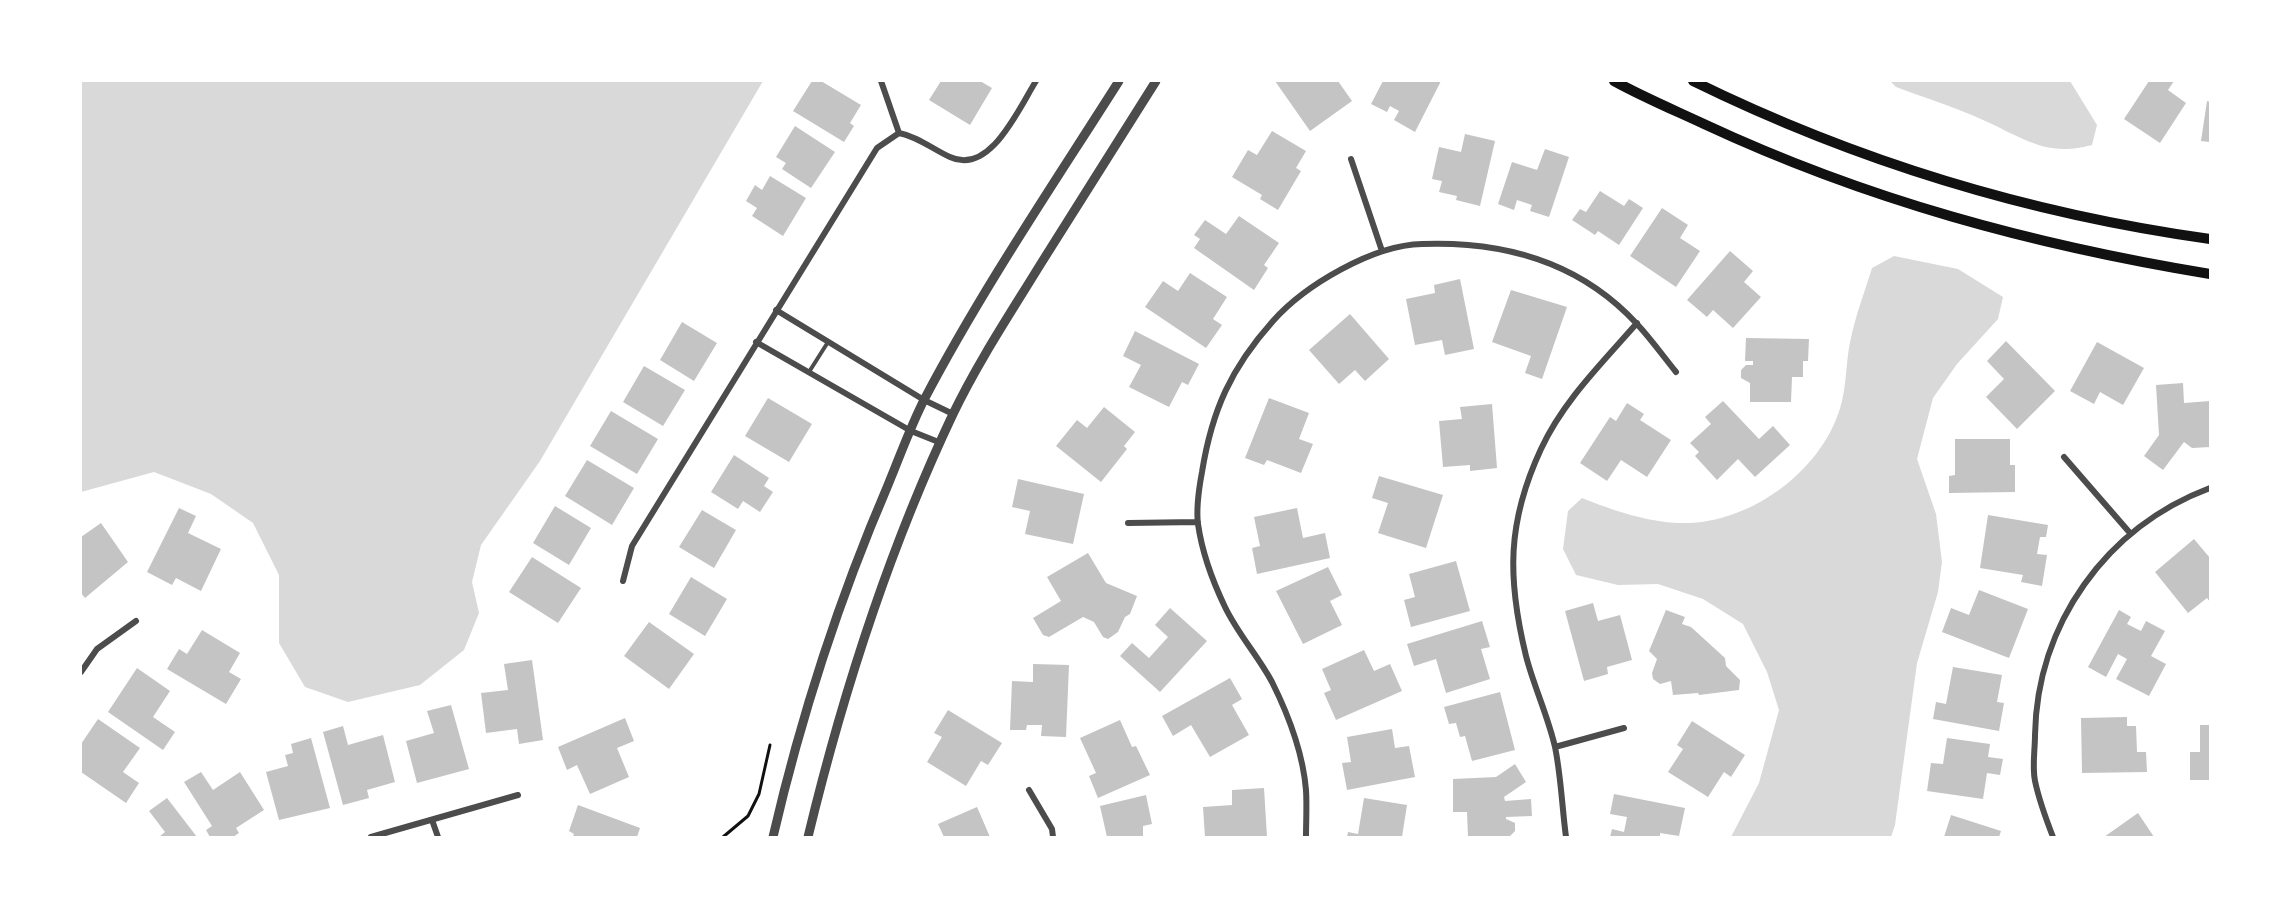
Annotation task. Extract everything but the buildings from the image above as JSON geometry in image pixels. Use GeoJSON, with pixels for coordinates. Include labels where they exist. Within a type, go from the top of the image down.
{"type":"FeatureCollection","features":[{"type":"Feature","properties":{"kind":"main road"},"geometry":{"type":"LineString","coordinates":[[1614,81],[1772,154],[1833,179],[1931,212],[2030,238],[2210,274]]}},
{"type":"Feature","properties":{"kind":"main road"},"geometry":{"type":"LineString","coordinates":[[1693,81],[1758,113],[1946,182],[2041,207],[2160,232],[2210,239]]}},
{"type":"Feature","properties":{"kind":"street"},"geometry":{"type":"LineString","coordinates":[[881,81],[899,133]]}},
{"type":"Feature","properties":{"kind":"street"},"geometry":{"type":"LineString","coordinates":[[623,581],[632,546],[877,148],[899,133],[915,137],[952,158],[974,160],[993,149],[1036,81]]}},
{"type":"Feature","properties":{"kind":"street"},"geometry":{"type":"LineString","coordinates":[[773,837],[794,749],[830,632],[867,535],[924,400],[961,332],[1119,81]]}},
{"type":"Feature","properties":{"kind":"street"},"geometry":{"type":"LineString","coordinates":[[808,837],[828,754],[861,646],[896,548],[953,414],[988,348],[1156,81]]}},
{"type":"Feature","properties":{"kind":"street"},"geometry":{"type":"LineString","coordinates":[[1351,159],[1382,251]]}},
{"type":"Feature","properties":{"kind":"street"},"geometry":{"type":"LineString","coordinates":[[1306,837],[1306,789],[1294,737],[1272,682],[1226,609],[1206,561],[1198,522],[1200,486],[1208,433],[1225,388],[1251,345],[1284,308],[1329,277],[1382,251],[1418,243],[1473,244],[1518,252],[1566,268],[1603,293],[1637,323],[1676,372]]}},
{"type":"Feature","properties":{"kind":"street"},"geometry":{"type":"LineString","coordinates":[[776,310],[924,400],[953,414]]}},
{"type":"Feature","properties":{"kind":"street"},"geometry":{"type":"LineString","coordinates":[[1566,837],[1555,747],[1526,657],[1516,605],[1511,555],[1518,508],[1541,447],[1574,395],[1637,323]]}},
{"type":"Feature","properties":{"kind":"street"},"geometry":{"type":"LineString","coordinates":[[756,342],[911,431],[941,443]]}},
{"type":"Feature","properties":{"kind":"street"},"geometry":{"type":"LineString","coordinates":[[2064,457],[2130,533]]}},
{"type":"Feature","properties":{"kind":"street"},"geometry":{"type":"LineString","coordinates":[[2053,837],[2035,779],[2036,722],[2042,670],[2063,616],[2095,572],[2130,533],[2182,498],[2210,488]]}},
{"type":"Feature","properties":{"kind":"street"},"geometry":{"type":"LineString","coordinates":[[1128,523],[1198,522]]}},
{"type":"Feature","properties":{"kind":"street"},"geometry":{"type":"LineString","coordinates":[[81,672],[97,649],[136,621]]}},
{"type":"Feature","properties":{"kind":"street"},"geometry":{"type":"LineString","coordinates":[[1555,747],[1624,728]]}},
{"type":"Feature","properties":{"kind":"street"},"geometry":{"type":"LineString","coordinates":[[1029,790],[1052,829],[1053,837]]}},
{"type":"Feature","properties":{"kind":"street"},"geometry":{"type":"LineString","coordinates":[[371,837],[518,795]]}},
{"type":"Feature","properties":{"kind":"street"},"geometry":{"type":"LineString","coordinates":[[432,820],[438,837]]}},
{"type":"Feature","properties":{"kind":"lane"},"geometry":{"type":"LineString","coordinates":[[809,372],[828,342]]}},
{"type":"Feature","properties":{"kind":"path"},"geometry":{"type":"LineString","coordinates":[[723,837],[748,816],[759,794],[770,745]]}},
{"type":"Feature","properties":{"kind":"shaded area"},"geometry":{"type":"Polygon","coordinates":[[[81,81],[763,81],[540,461],[481,545],[472,582],[479,613],[464,650],[420,685],[348,702],[305,687],[279,643],[279,575],[253,523],[211,494],[154,472],[81,492],[81,81]]]}},
{"type":"Feature","properties":{"kind":"shaded area"},"geometry":{"type":"Polygon","coordinates":[[[1890,81],[2070,81],[2097,125],[2092,145],[2061,149],[2035,144],[1962,111],[1896,87],[1890,81]]]}},
{"type":"Feature","properties":{"kind":"shaded area"},"geometry":{"type":"Polygon","coordinates":[[[1894,256],[1958,269],[2003,297],[1998,319],[1957,364],[1933,398],[1917,459],[1936,514],[1942,562],[1938,592],[1917,663],[1895,825],[1891,837],[1731,837],[1759,783],[1779,710],[1767,672],[1743,624],[1703,599],[1658,584],[1618,585],[1576,575],[1563,549],[1568,511],[1582,498],[1642,518],[1679,523],[1705,521],[1732,515],[1757,504],[1781,489],[1820,449],[1833,426],[1844,393],[1853,329],[1872,268],[1894,256]]]}}]}
